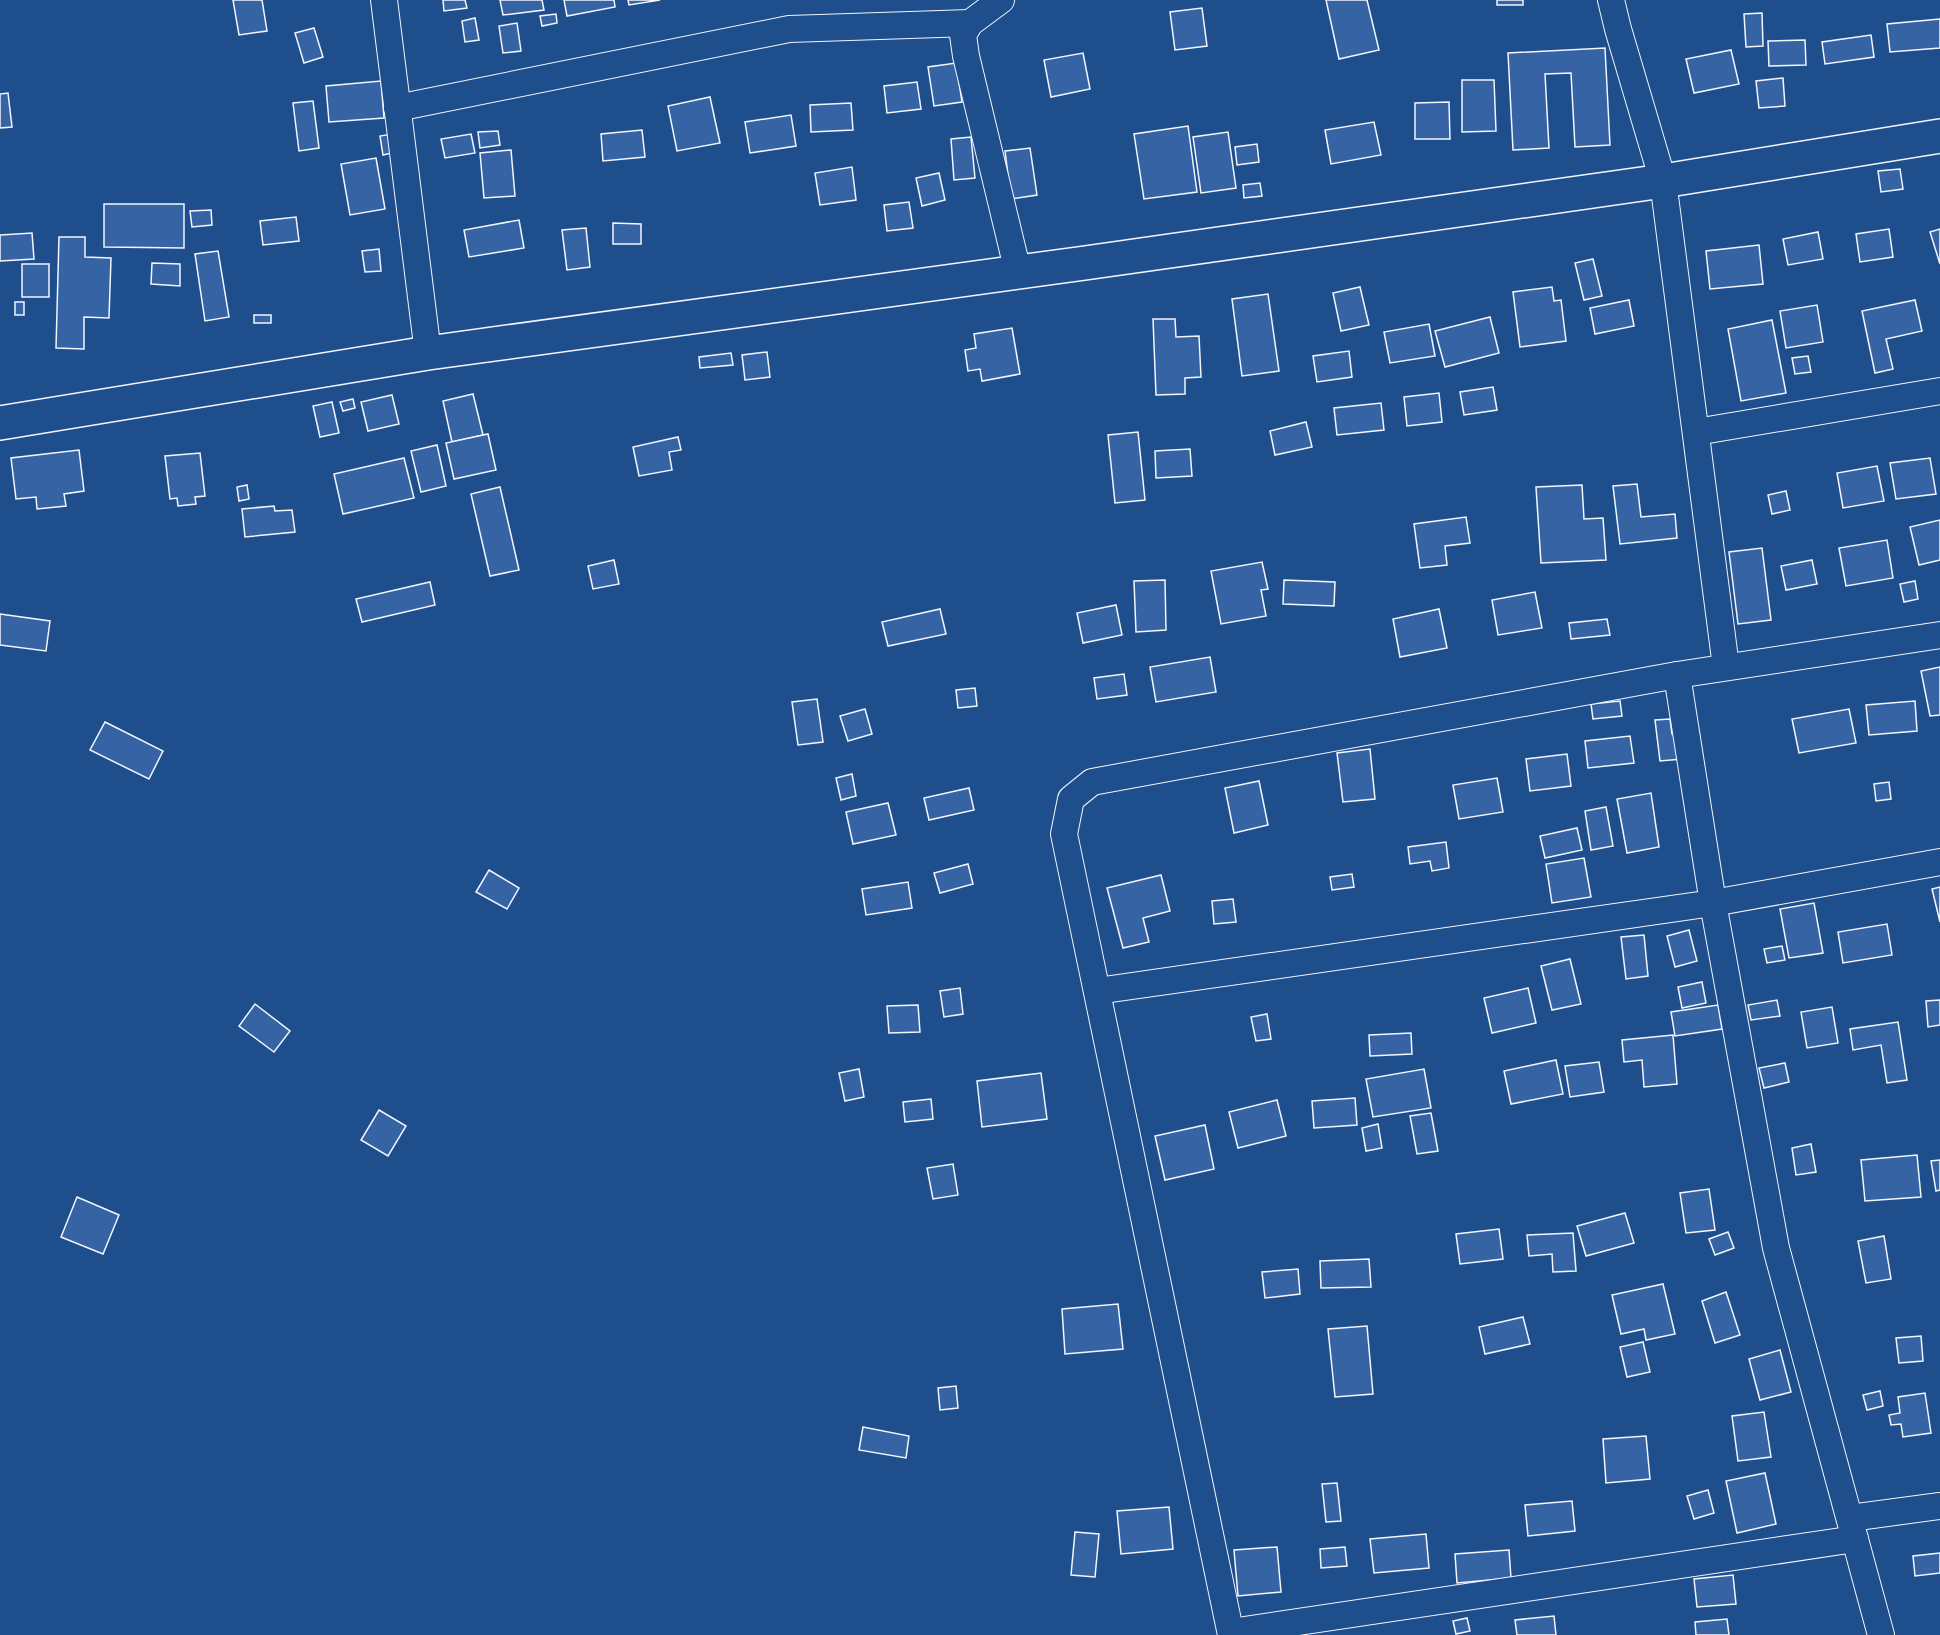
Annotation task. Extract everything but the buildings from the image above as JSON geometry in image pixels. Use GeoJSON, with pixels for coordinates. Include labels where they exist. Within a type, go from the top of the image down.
{"type":"FeatureCollection","features":[{"type":"Feature","properties":{"kind":"street"},"geometry":{"type":"LineString","coordinates":[[384,0],[428,353]]}},
{"type":"Feature","properties":{"kind":"street"},"geometry":{"type":"LineString","coordinates":[[1001,0],[970,23],[963,35],[966,56],[1018,272]]}},
{"type":"Feature","properties":{"kind":"street"},"geometry":{"type":"LineString","coordinates":[[1611,0],[1663,181],[1726,667]]}},
{"type":"Feature","properties":{"kind":"street"},"geometry":{"type":"LineString","coordinates":[[397,108],[789,29],[970,23]]}},
{"type":"Feature","properties":{"kind":"street"},"geometry":{"type":"LineString","coordinates":[[0,423],[428,353],[1663,181],[1940,135]]}},
{"type":"Feature","properties":{"kind":"street"},"geometry":{"type":"LineString","coordinates":[[1696,432],[1940,391]]}},
{"type":"Feature","properties":{"kind":"street"},"geometry":{"type":"LineString","coordinates":[[1940,635],[1677,675],[1092,782],[1071,799],[1064,834],[1231,1633],[1852,1529],[1940,1506]]}},
{"type":"Feature","properties":{"kind":"street"},"geometry":{"type":"LineString","coordinates":[[1677,675],[1713,903],[1776,1248],[1881,1635]]}},
{"type":"Feature","properties":{"kind":"street"},"geometry":{"type":"LineString","coordinates":[[1096,992],[1713,903],[1940,862]]}}]}
